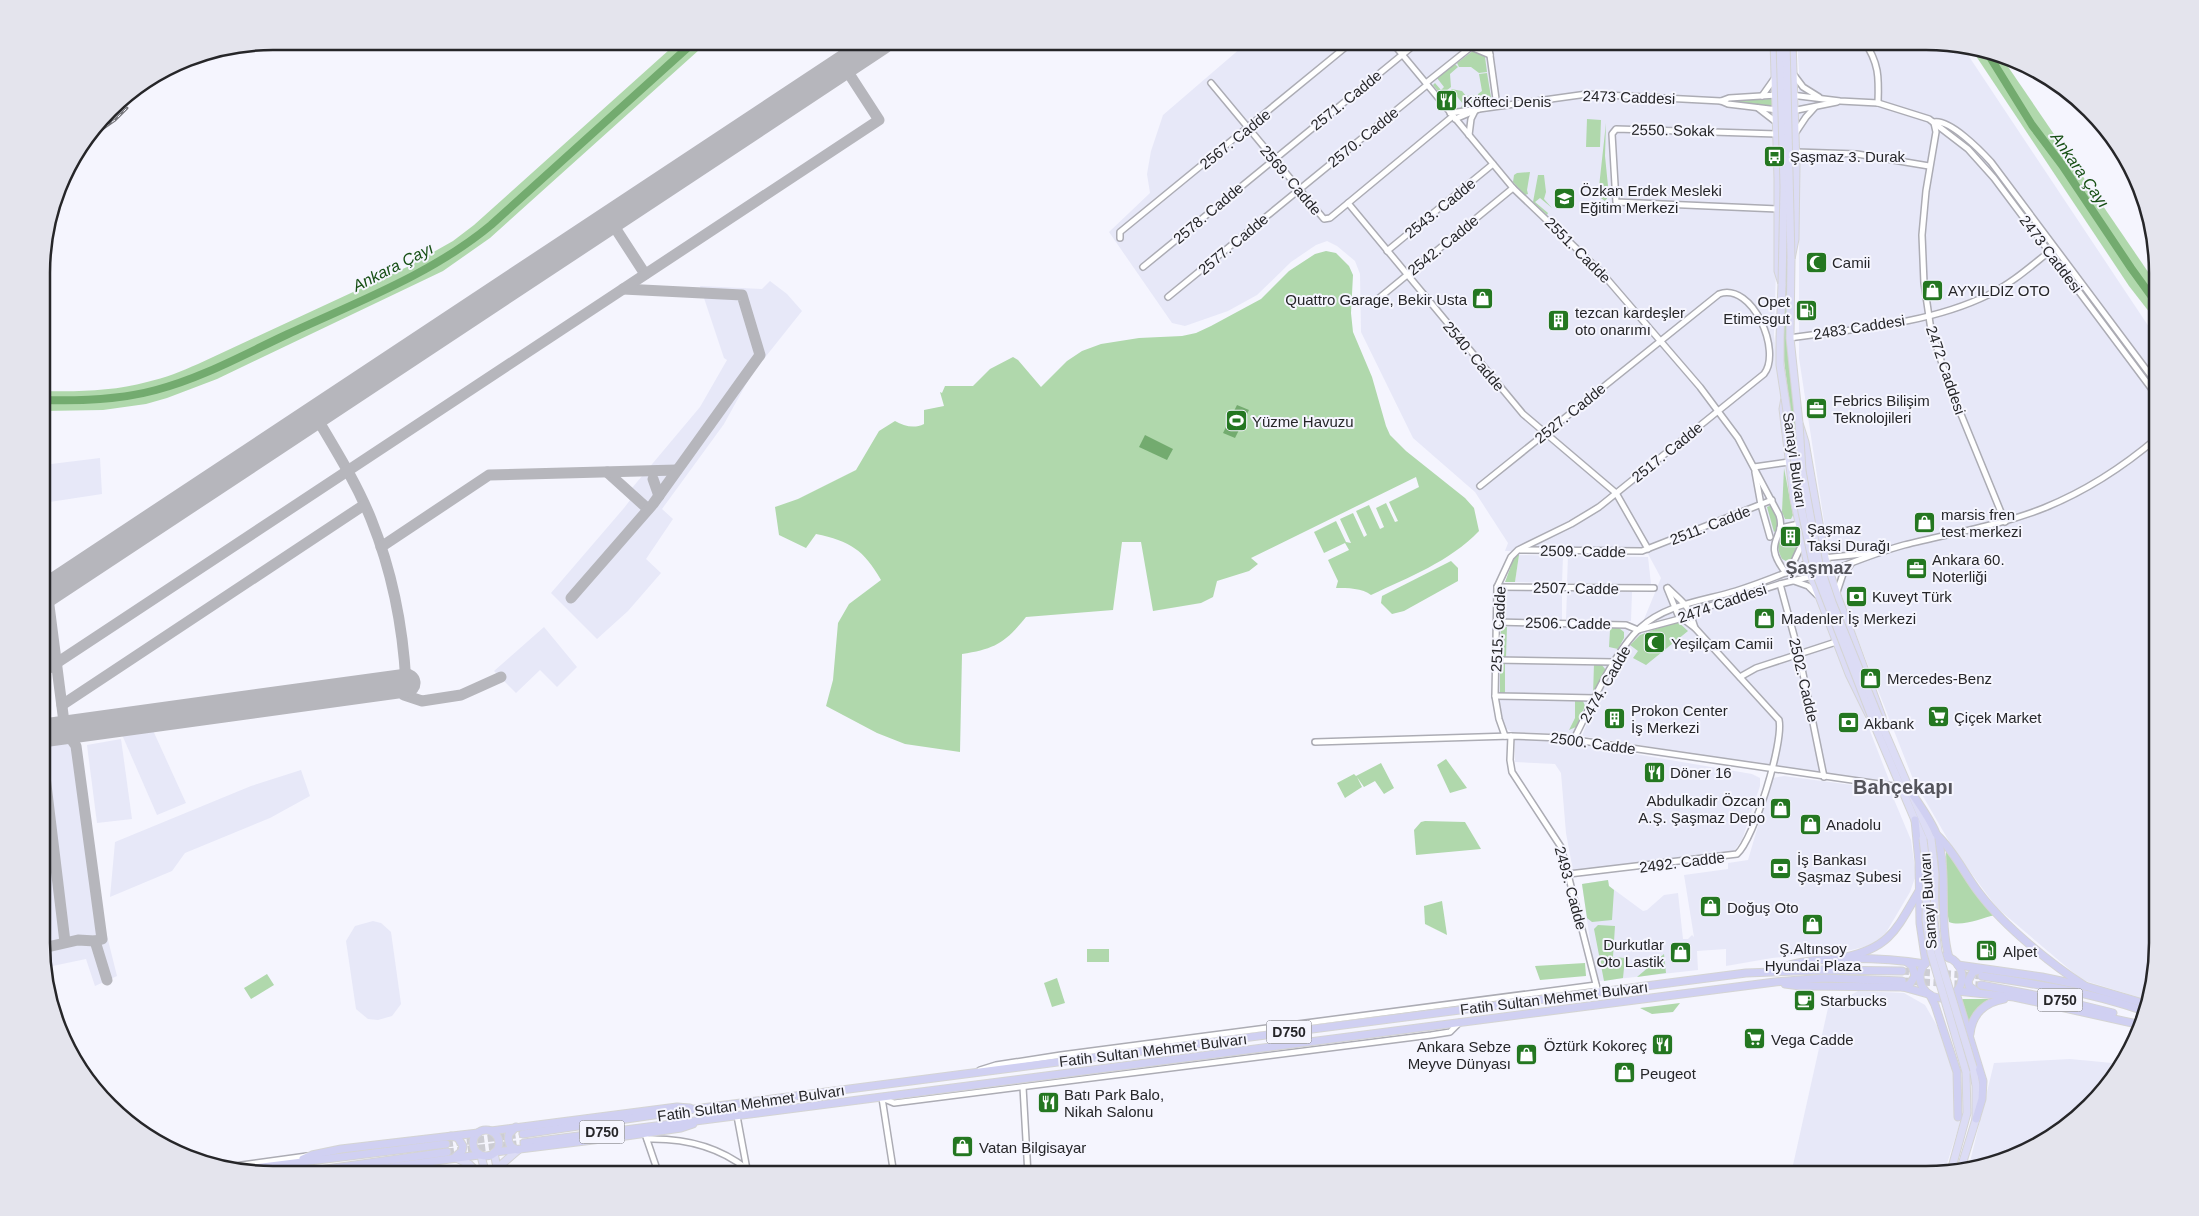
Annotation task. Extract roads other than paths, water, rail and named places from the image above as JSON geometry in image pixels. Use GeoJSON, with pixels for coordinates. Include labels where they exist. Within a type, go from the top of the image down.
{"type":"FeatureCollection","features":[{"type":"Feature","properties":{"kind":"highway"},"geometry":{"type":"LineString","coordinates":[[1915,820],[1925,964],[1920,976],[1921,983],[1935,1005],[1957,1072],[1958,1117]]}},
{"type":"Feature","properties":{"kind":"highway"},"geometry":{"type":"LineString","coordinates":[[1930,838],[1942,875],[1944,938],[1949,958]]}},
{"type":"Feature","properties":{"kind":"highway"},"geometry":{"type":"LineString","coordinates":[[1930,838],[1945,842],[1981,895],[2000,915],[2042,954],[2085,986]]}},
{"type":"Feature","properties":{"kind":"highway"},"geometry":{"type":"LineString","coordinates":[[1834,960],[1869,951],[1885,942],[1900,923],[1919,890]]}},
{"type":"Feature","properties":{"kind":"highway"},"geometry":{"type":"LineString","coordinates":[[1922,942],[1933,944],[1944,938]]}},
{"type":"Feature","properties":{"kind":"highway"},"geometry":{"type":"LineString","coordinates":[[1925,964],[1935,957],[1949,958],[1958,965],[1962,979],[1956,992],[1983,1081],[1982,1099],[1976,1119]]}},
{"type":"Feature","properties":{"kind":"highway","name":"D750"},"geometry":{"type":"LineString","coordinates":[[1774,970],[1787,965],[1834,960],[1904,961],[1925,964]]}},
{"type":"Feature","properties":{"kind":"highway"},"geometry":{"type":"LineString","coordinates":[[1902,984],[1910,984],[1915,976],[1912,966],[1904,961]]}},
{"type":"Feature","properties":{"kind":"highway","name":"D750"},"geometry":{"type":"LineString","coordinates":[[1958,965],[2085,986],[2125,998],[2139,1009]]}},
{"type":"Feature","properties":{"kind":"highway","name":"Fatih Sultan Mehmet Bulvarı"},"geometry":{"type":"LineString","coordinates":[[523,1134],[702,1108],[962,1075],[1597,989],[1774,970],[1864,969],[1902,971]]}},
{"type":"Feature","properties":{"kind":"highway"},"geometry":{"type":"LineString","coordinates":[[1985,994],[1973,990],[1968,981],[1973,972],[1988,970]]}},
{"type":"Feature","properties":{"kind":"highway","name":"D750"},"geometry":{"type":"LineString","coordinates":[[1982,976],[2043,985],[2104,998],[2139,1009]]}},
{"type":"Feature","properties":{"kind":"highway","name":"Fatih Sultan Mehmet Bulvarı"},"geometry":{"type":"LineString","coordinates":[[524,1143],[1775,982],[1824,978],[1902,984],[1929,994]]}},
{"type":"Feature","properties":{"kind":"highway","name":"D750"},"geometry":{"type":"LineString","coordinates":[[1981,985],[2056,999],[2116,1014],[2134,1022]]}},
{"type":"Feature","properties":{"kind":"highway"},"geometry":{"type":"LineString","coordinates":[[1929,994],[1944,998],[1956,992],[2014,997],[2134,1022]]}},
{"type":"Feature","properties":{"kind":"highway"},"geometry":{"type":"LineString","coordinates":[[1970,1037],[1975,1016],[1982,1008],[1996,1000],[2014,997]]}},
{"type":"Feature","properties":{"kind":"highway"},"geometry":{"type":"LineString","coordinates":[[2125,998],[2141,1002]]}},
{"type":"Feature","properties":{"kind":"highway"},"geometry":{"type":"LineString","coordinates":[[296,1162],[312,1155],[341,1149],[446,1140],[478,1133],[483,1130],[490,1131],[677,1107],[702,1108]]}},
{"type":"Feature","properties":{"kind":"highway"},"geometry":{"type":"LineString","coordinates":[[389,1166],[451,1156],[490,1156],[495,1153],[518,1150],[646,1136],[681,1128],[704,1120]]}},
{"type":"Feature","properties":{"kind":"highway"},"geometry":{"type":"LineString","coordinates":[[516,1127],[508,1134],[508,1141],[512,1148],[518,1150]]}},
{"type":"Feature","properties":{"kind":"highway"},"geometry":{"type":"LineString","coordinates":[[490,1131],[498,1139],[498,1147],[495,1153]]}},
{"type":"Feature","properties":{"kind":"highway"},"geometry":{"type":"LineString","coordinates":[[478,1133],[474,1138],[472,1146],[480,1155]]}},
{"type":"Feature","properties":{"kind":"highway"},"geometry":{"type":"LineString","coordinates":[[267,1166],[458,1138],[462,1146],[459,1155],[366,1166]]}},
{"type":"Feature","properties":{"kind":"main road"},"geometry":{"type":"LineString","coordinates":[[1774,50],[1778,271],[1782,284]]}},
{"type":"Feature","properties":{"kind":"main road","name":"Sanayi Bulvarı"},"geometry":{"type":"LineString","coordinates":[[1780,50],[1784,187],[1780,351],[1802,512],[1814,568],[1879,728],[1930,838],[1927,874],[1927,933],[1940,974]]}},
{"type":"Feature","properties":{"kind":"main road","name":"Sanayi Bulvarı"},"geometry":{"type":"LineString","coordinates":[[1786,50],[1791,259],[1790,338],[1802,471],[1819,564],[1832,602],[1900,787],[1915,820],[1930,838]]}},
{"type":"Feature","properties":{"kind":"main road"},"geometry":{"type":"LineString","coordinates":[[1791,259],[1795,240],[1796,152],[1792,50]]}},
{"type":"Feature","properties":{"kind":"main road"},"geometry":{"type":"LineString","coordinates":[[1774,77],[1785,82],[1793,74]]}},
{"type":"Feature","properties":{"kind":"main road"},"geometry":{"type":"LineString","coordinates":[[1776,134],[1785,127],[1793,129],[1796,133]]}},
{"type":"Feature","properties":{"kind":"main road"},"geometry":{"type":"LineString","coordinates":[[1786,398],[1783,409],[1789,462],[1807,564],[1818,598],[1858,696],[1879,728]]}},
{"type":"Feature","properties":{"kind":"main road"},"geometry":{"type":"LineString","coordinates":[[1798,423],[1805,442],[1825,558],[1836,595],[1882,717],[1879,728]]}},
{"type":"Feature","properties":{"kind":"main road"},"geometry":{"type":"LineString","coordinates":[[1803,544],[1811,547],[1818,543],[1820,537]]}},
{"type":"Feature","properties":{"kind":"main road"},"geometry":{"type":"LineString","coordinates":[[1818,598],[1824,593],[1830,592],[1836,595]]}},
{"type":"Feature","properties":{"kind":"main road"},"geometry":{"type":"LineString","coordinates":[[1940,974],[1973,1067],[1976,1086],[1976,1119],[1963,1163]]}},
{"type":"Feature","properties":{"kind":"main road"},"geometry":{"type":"LineString","coordinates":[[1940,974],[1966,1072],[1968,1098],[1967,1112],[1953,1164]]}},
{"type":"Feature","properties":{"kind":"main road"},"geometry":{"type":"LineString","coordinates":[[1958,1117],[1968,1098]]}},
{"type":"Feature","properties":{"kind":"main road"},"geometry":{"type":"LineString","coordinates":[[501,1166],[507,1157],[518,1150]]}},
{"type":"Feature","properties":{"kind":"main road"},"geometry":{"type":"LineString","coordinates":[[495,1153],[497,1166]]}},
{"type":"Feature","properties":{"kind":"main road"},"geometry":{"type":"LineString","coordinates":[[480,1155],[483,1166]]}},
{"type":"Feature","properties":{"kind":"main road"},"geometry":{"type":"LineString","coordinates":[[451,1156],[471,1166]]}},
{"type":"Feature","properties":{"kind":"street","name":"2567. Cadde"},"geometry":{"type":"LineString","coordinates":[[1120,238],[1120,232],[1342,50]]}},
{"type":"Feature","properties":{"kind":"street","name":"2551. Cadde"},"geometry":{"type":"LineString","coordinates":[[1398,50],[1513,188],[1595,265],[1718,412],[1736,436],[1772,500],[1781,521],[1780,528]]}},
{"type":"Feature","properties":{"kind":"street","name":"2571. Cadde"},"geometry":{"type":"LineString","coordinates":[[1273,159],[1408,50]]}},
{"type":"Feature","properties":{"kind":"street","name":"2570. Cadde"},"geometry":{"type":"LineString","coordinates":[[1298,190],[1467,50]]}},
{"type":"Feature","properties":{"kind":"street","name":"2570. Cadde"},"geometry":{"type":"LineString","coordinates":[[1478,50],[1490,55]]}},
{"type":"Feature","properties":{"kind":"street"},"geometry":{"type":"LineString","coordinates":[[1489,50],[1497,106]]}},
{"type":"Feature","properties":{"kind":"street"},"geometry":{"type":"LineString","coordinates":[[1870,50],[1878,69],[1878,103]]}},
{"type":"Feature","properties":{"kind":"street"},"geometry":{"type":"LineString","coordinates":[[1793,74],[1803,87],[1822,98]]}},
{"type":"Feature","properties":{"kind":"street"},"geometry":{"type":"LineString","coordinates":[[1762,96],[1774,77]]}},
{"type":"Feature","properties":{"kind":"street","name":"2569. Cadde"},"geometry":{"type":"LineString","coordinates":[[1211,83],[1324,219],[1330,218],[1453,116]]}},
{"type":"Feature","properties":{"kind":"street","name":"2473 Caddesi"},"geometry":{"type":"LineString","coordinates":[[1453,116],[1497,106],[1587,94],[1721,101],[1728,104],[1776,110],[1795,110],[1840,101]]}},
{"type":"Feature","properties":{"kind":"street","name":"2473 Caddesi"},"geometry":{"type":"LineString","coordinates":[[1721,101],[1729,98],[1794,95],[1840,101],[1878,103],[1906,110],[1934,122],[1964,144],[1980,160],[2149,385]]}},
{"type":"Feature","properties":{"kind":"street"},"geometry":{"type":"LineString","coordinates":[[1755,106],[1776,122]]}},
{"type":"Feature","properties":{"kind":"street"},"geometry":{"type":"LineString","coordinates":[[1796,133],[1806,117],[1816,107]]}},
{"type":"Feature","properties":{"kind":"street"},"geometry":{"type":"LineString","coordinates":[[1469,136],[1471,119],[1477,110]]}},
{"type":"Feature","properties":{"kind":"street","name":"2473 Caddesi"},"geometry":{"type":"LineString","coordinates":[[1934,122],[1938,121],[1951,127],[1986,156],[2149,373]]}},
{"type":"Feature","properties":{"kind":"street","name":"2472 Caddesi"},"geometry":{"type":"LineString","coordinates":[[1934,122],[1936,132],[1929,166],[1922,235],[1924,283],[1928,315],[1937,353],[2005,522]]}},
{"type":"Feature","properties":{"kind":"street","name":"2550. Sokak"},"geometry":{"type":"LineString","coordinates":[[1776,134],[1614,129],[1612,134],[1616,202],[1778,209]]}},
{"type":"Feature","properties":{"kind":"street"},"geometry":{"type":"LineString","coordinates":[[1796,152],[1857,154],[1929,166]]}},
{"type":"Feature","properties":{"kind":"street","name":"2578. Cadde"},"geometry":{"type":"LineString","coordinates":[[1143,267],[1273,159]]}},
{"type":"Feature","properties":{"kind":"street","name":"2543. Cadde"},"geometry":{"type":"LineString","coordinates":[[1387,251],[1493,164]]}},
{"type":"Feature","properties":{"kind":"street","name":"2542. Cadde"},"geometry":{"type":"LineString","coordinates":[[1373,303],[1513,188]]}},
{"type":"Feature","properties":{"kind":"street","name":"2577. Cadde"},"geometry":{"type":"LineString","coordinates":[[1168,297],[1298,190]]}},
{"type":"Feature","properties":{"kind":"street","name":"2540. Cadde"},"geometry":{"type":"LineString","coordinates":[[1348,203],[1523,414],[1616,493]]}},
{"type":"Feature","properties":{"kind":"street","name":"2483 Caddesi"},"geometry":{"type":"LineString","coordinates":[[1790,338],[1928,315],[1987,296],[2008,284],[2055,247]]}},
{"type":"Feature","properties":{"kind":"street","name":"2527. Cadde"},"geometry":{"type":"LineString","coordinates":[[1480,486],[1718,295],[1726,292],[1738,294],[1744,298],[1763,322],[1766,333]]}},
{"type":"Feature","properties":{"kind":"street","name":"2517. Cadde"},"geometry":{"type":"LineString","coordinates":[[1616,493],[1718,412],[1766,371],[1769,358],[1766,333]]}},
{"type":"Feature","properties":{"kind":"street","name":"2474 Caddesi"},"geometry":{"type":"LineString","coordinates":[[1638,630],[1687,617],[1691,612],[1780,584],[1829,572],[1882,552],[2005,522],[2044,508],[2098,482],[2116,471],[2149,444]]}},
{"type":"Feature","properties":{"kind":"street"},"geometry":{"type":"LineString","coordinates":[[1770,537],[1761,505],[1754,467],[1789,462]]}},
{"type":"Feature","properties":{"kind":"street"},"geometry":{"type":"LineString","coordinates":[[1518,550],[1582,518],[1616,493],[1648,549]]}},
{"type":"Feature","properties":{"kind":"street","name":"2511. Cadde"},"geometry":{"type":"LineString","coordinates":[[1648,549],[1772,500]]}},
{"type":"Feature","properties":{"kind":"street"},"geometry":{"type":"LineString","coordinates":[[1799,524],[1780,528],[1774,541],[1774,552],[1778,564],[1787,572],[1803,544]]}},
{"type":"Feature","properties":{"kind":"street","name":"2509. Cadde"},"geometry":{"type":"LineString","coordinates":[[1518,550],[1635,552],[1648,549]]}},
{"type":"Feature","properties":{"kind":"street","name":"2515. Cadde"},"geometry":{"type":"LineString","coordinates":[[1505,736],[1498,719],[1495,696],[1497,587],[1511,557],[1518,550]]}},
{"type":"Feature","properties":{"kind":"street","name":"2474 Caddesi"},"geometry":{"type":"LineString","coordinates":[[1638,630],[1675,607],[1734,592],[1825,558],[1882,552]]}},
{"type":"Feature","properties":{"kind":"street"},"geometry":{"type":"LineString","coordinates":[[1836,595],[1840,580],[1852,563]]}},
{"type":"Feature","properties":{"kind":"street"},"geometry":{"type":"LineString","coordinates":[[1791,581],[1808,586],[1818,598]]}},
{"type":"Feature","properties":{"kind":"street","name":"2502. Cadde"},"geometry":{"type":"LineString","coordinates":[[1780,584],[1799,654],[1824,777]]}},
{"type":"Feature","properties":{"kind":"street","name":"2507. Cadde"},"geometry":{"type":"LineString","coordinates":[[1497,587],[1654,588]]}},
{"type":"Feature","properties":{"kind":"street"},"geometry":{"type":"LineString","coordinates":[[1681,618],[1667,588],[1686,604],[1691,612],[1695,628]]}},
{"type":"Feature","properties":{"kind":"street","name":"2492. Cadde"},"geometry":{"type":"LineString","coordinates":[[1569,874],[1737,854],[1752,830],[1762,802],[1780,734],[1779,720],[1695,628],[1681,618]]}},
{"type":"Feature","properties":{"kind":"street","name":"2506. Cadde"},"geometry":{"type":"LineString","coordinates":[[1496,622],[1626,625],[1638,630]]}},
{"type":"Feature","properties":{"kind":"street","name":"2474. Cadde"},"geometry":{"type":"LineString","coordinates":[[1574,739],[1614,662],[1638,630]]}},
{"type":"Feature","properties":{"kind":"street"},"geometry":{"type":"LineString","coordinates":[[1740,677],[1756,668],[1836,642]]}},
{"type":"Feature","properties":{"kind":"street"},"geometry":{"type":"LineString","coordinates":[[1495,660],[1614,662]]}},
{"type":"Feature","properties":{"kind":"street"},"geometry":{"type":"LineString","coordinates":[[1495,696],[1595,698]]}},
{"type":"Feature","properties":{"kind":"street","name":"2500. Cadde"},"geometry":{"type":"LineString","coordinates":[[1315,742],[1505,736],[1574,739],[1771,770],[1900,787]]}},
{"type":"Feature","properties":{"kind":"street","name":"2493. Cadde"},"geometry":{"type":"LineString","coordinates":[[1512,736],[1510,760],[1512,772],[1559,842],[1569,874],[1597,989]]}},
{"type":"Feature","properties":{"kind":"street"},"geometry":{"type":"LineString","coordinates":[[882,1098],[894,1103],[1432,1035],[1450,1032],[1460,1023]]}},
{"type":"Feature","properties":{"kind":"street"},"geometry":{"type":"LineString","coordinates":[[1031,1078],[1062,1082]]}},
{"type":"Feature","properties":{"kind":"street"},"geometry":{"type":"LineString","coordinates":[[1023,1087],[1028,1166]]}},
{"type":"Feature","properties":{"kind":"street"},"geometry":{"type":"LineString","coordinates":[[882,1098],[893,1166]]}},
{"type":"Feature","properties":{"kind":"street"},"geometry":{"type":"LineString","coordinates":[[737,1116],[747,1166]]}},
{"type":"Feature","properties":{"kind":"street"},"geometry":{"type":"LineString","coordinates":[[656,1166],[646,1136],[687,1141],[711,1147],[732,1157],[742,1166]]}},
{"type":"Feature","properties":{"kind":"street"},"geometry":{"type":"LineString","coordinates":[[246,1164],[312,1155]]}},
{"type":"Feature","properties":{"kind":"waterway","name":"Ankara Çayı"},"geometry":{"type":"LineString","coordinates":[[50,400],[114,398],[173,385],[223,365],[419,273],[491,225],[685,50]]}},
{"type":"Feature","properties":{"kind":"waterway","name":"Ankara Çayı"},"geometry":{"type":"LineString","coordinates":[[1992,60],[2032,125],[2062,165],[2149,293]]}},
{"type":"Feature","properties":{"kind":"tunnel"},"geometry":{"type":"LineString","coordinates":[[1902,971],[1982,976]]}},
{"type":"Feature","properties":{"kind":"tunnel"},"geometry":{"type":"LineString","coordinates":[[1902,981],[1981,985]]}},
{"type":"Feature","properties":{"kind":"tunnel"},"geometry":{"type":"LineString","coordinates":[[446,1144],[523,1134]]}},
{"type":"Feature","properties":{"kind":"tunnel"},"geometry":{"type":"LineString","coordinates":[[447,1152],[524,1143]]}},
{"type":"Feature","properties":{"kind":"railway"},"geometry":{"type":"LineString","coordinates":[[103,128],[127,108]]}},
{"type":"Feature","properties":{"kind":"place","name":"Köfteci Denis"},"geometry":{"type":"Point","coordinates":[1447,101]}},
{"type":"Feature","properties":{"kind":"place","name":"Şaşmaz 3. Durak"},"geometry":{"type":"Point","coordinates":[1774,156]}},
{"type":"Feature","properties":{"kind":"place","name":"Özkan Erdek Mesleki Eğitim Merkezi"},"geometry":{"type":"Point","coordinates":[1564,199]}},
{"type":"Feature","properties":{"kind":"place","name":"Camii"},"geometry":{"type":"Point","coordinates":[1816,262]}},
{"type":"Feature","properties":{"kind":"place","name":"AYYILDIZ OTO"},"geometry":{"type":"Point","coordinates":[1932,290]}},
{"type":"Feature","properties":{"kind":"place","name":"Quattro Garage, Bekir Usta"},"geometry":{"type":"Point","coordinates":[1483,299]}},
{"type":"Feature","properties":{"kind":"place","name":"Opet Etimesgut"},"geometry":{"type":"Point","coordinates":[1806,310]}},
{"type":"Feature","properties":{"kind":"place","name":"tezcan kardeşler oto onarımı"},"geometry":{"type":"Point","coordinates":[1559,321]}},
{"type":"Feature","properties":{"kind":"place","name":"Febrics Bilişim Teknolojileri"},"geometry":{"type":"Point","coordinates":[1817,409]}},
{"type":"Feature","properties":{"kind":"place","name":"Yüzme Havuzu"},"geometry":{"type":"Point","coordinates":[1236,421]}},
{"type":"Feature","properties":{"kind":"place","name":"marsis fren test merkezi"},"geometry":{"type":"Point","coordinates":[1925,523]}},
{"type":"Feature","properties":{"kind":"place","name":"Şaşmaz Taksi Durağı"},"geometry":{"type":"Point","coordinates":[1791,537]}},
{"type":"Feature","properties":{"kind":"place","name":"Ankara 60. Noterliği"},"geometry":{"type":"Point","coordinates":[1916,568]}},
{"type":"Feature","properties":{"kind":"place","name":"Kuveyt Türk"},"geometry":{"type":"Point","coordinates":[1856,596]}},
{"type":"Feature","properties":{"kind":"place","name":"Madenler İş Merkezi"},"geometry":{"type":"Point","coordinates":[1765,618]}},
{"type":"Feature","properties":{"kind":"place","name":"Yeşilçam Camii"},"geometry":{"type":"Point","coordinates":[1655,643]}},
{"type":"Feature","properties":{"kind":"place","name":"Mercedes-Benz"},"geometry":{"type":"Point","coordinates":[1871,678]}},
{"type":"Feature","properties":{"kind":"place","name":"Çiçek Market"},"geometry":{"type":"Point","coordinates":[1938,717]}},
{"type":"Feature","properties":{"kind":"place","name":"Prokon Center İş Merkezi"},"geometry":{"type":"Point","coordinates":[1615,719]}},
{"type":"Feature","properties":{"kind":"place","name":"Akbank"},"geometry":{"type":"Point","coordinates":[1848,723]}},
{"type":"Feature","properties":{"kind":"place","name":"Döner 16"},"geometry":{"type":"Point","coordinates":[1654,772]}},
{"type":"Feature","properties":{"kind":"place","name":"Abdulkadir Özcan A.Ş. Şaşmaz Depo"},"geometry":{"type":"Point","coordinates":[1781,809]}},
{"type":"Feature","properties":{"kind":"place","name":"Anadolu"},"geometry":{"type":"Point","coordinates":[1810,824]}},
{"type":"Feature","properties":{"kind":"place","name":"İş Bankası Şaşmaz Şubesi"},"geometry":{"type":"Point","coordinates":[1781,868]}},
{"type":"Feature","properties":{"kind":"place","name":"Doğuş Oto"},"geometry":{"type":"Point","coordinates":[1711,907]}},
{"type":"Feature","properties":{"kind":"place","name":"Ş.Altınsoy Hyundai Plaza"},"geometry":{"type":"Point","coordinates":[1813,925]}},
{"type":"Feature","properties":{"kind":"place","name":"Alpet"},"geometry":{"type":"Point","coordinates":[1987,951]}},
{"type":"Feature","properties":{"kind":"place","name":"Durkutlar Oto Lastik"},"geometry":{"type":"Point","coordinates":[1680,953]}},
{"type":"Feature","properties":{"kind":"place","name":"Starbucks"},"geometry":{"type":"Point","coordinates":[1804,1000]}},
{"type":"Feature","properties":{"kind":"place","name":"Vega Cadde"},"geometry":{"type":"Point","coordinates":[1755,1039]}},
{"type":"Feature","properties":{"kind":"place","name":"Öztürk Kokoreç"},"geometry":{"type":"Point","coordinates":[1663,1045]}},
{"type":"Feature","properties":{"kind":"place","name":"Ankara Sebze Meyve Dünyası"},"geometry":{"type":"Point","coordinates":[1527,1055]}},
{"type":"Feature","properties":{"kind":"place","name":"Peugeot"},"geometry":{"type":"Point","coordinates":[1624,1073]}},
{"type":"Feature","properties":{"kind":"place","name":"Batı Park Balo, Nikah Salonu"},"geometry":{"type":"Point","coordinates":[1048,1103]}},
{"type":"Feature","properties":{"kind":"place","name":"Vatan Bilgisayar"},"geometry":{"type":"Point","coordinates":[963,1147]}},
{"type":"Feature","properties":{"kind":"district","name":"Şaşmaz"},"geometry":{"type":"Point","coordinates":[1819,568]}},
{"type":"Feature","properties":{"kind":"district","name":"Bahçekapı"},"geometry":{"type":"Point","coordinates":[1903,787]}}]}
